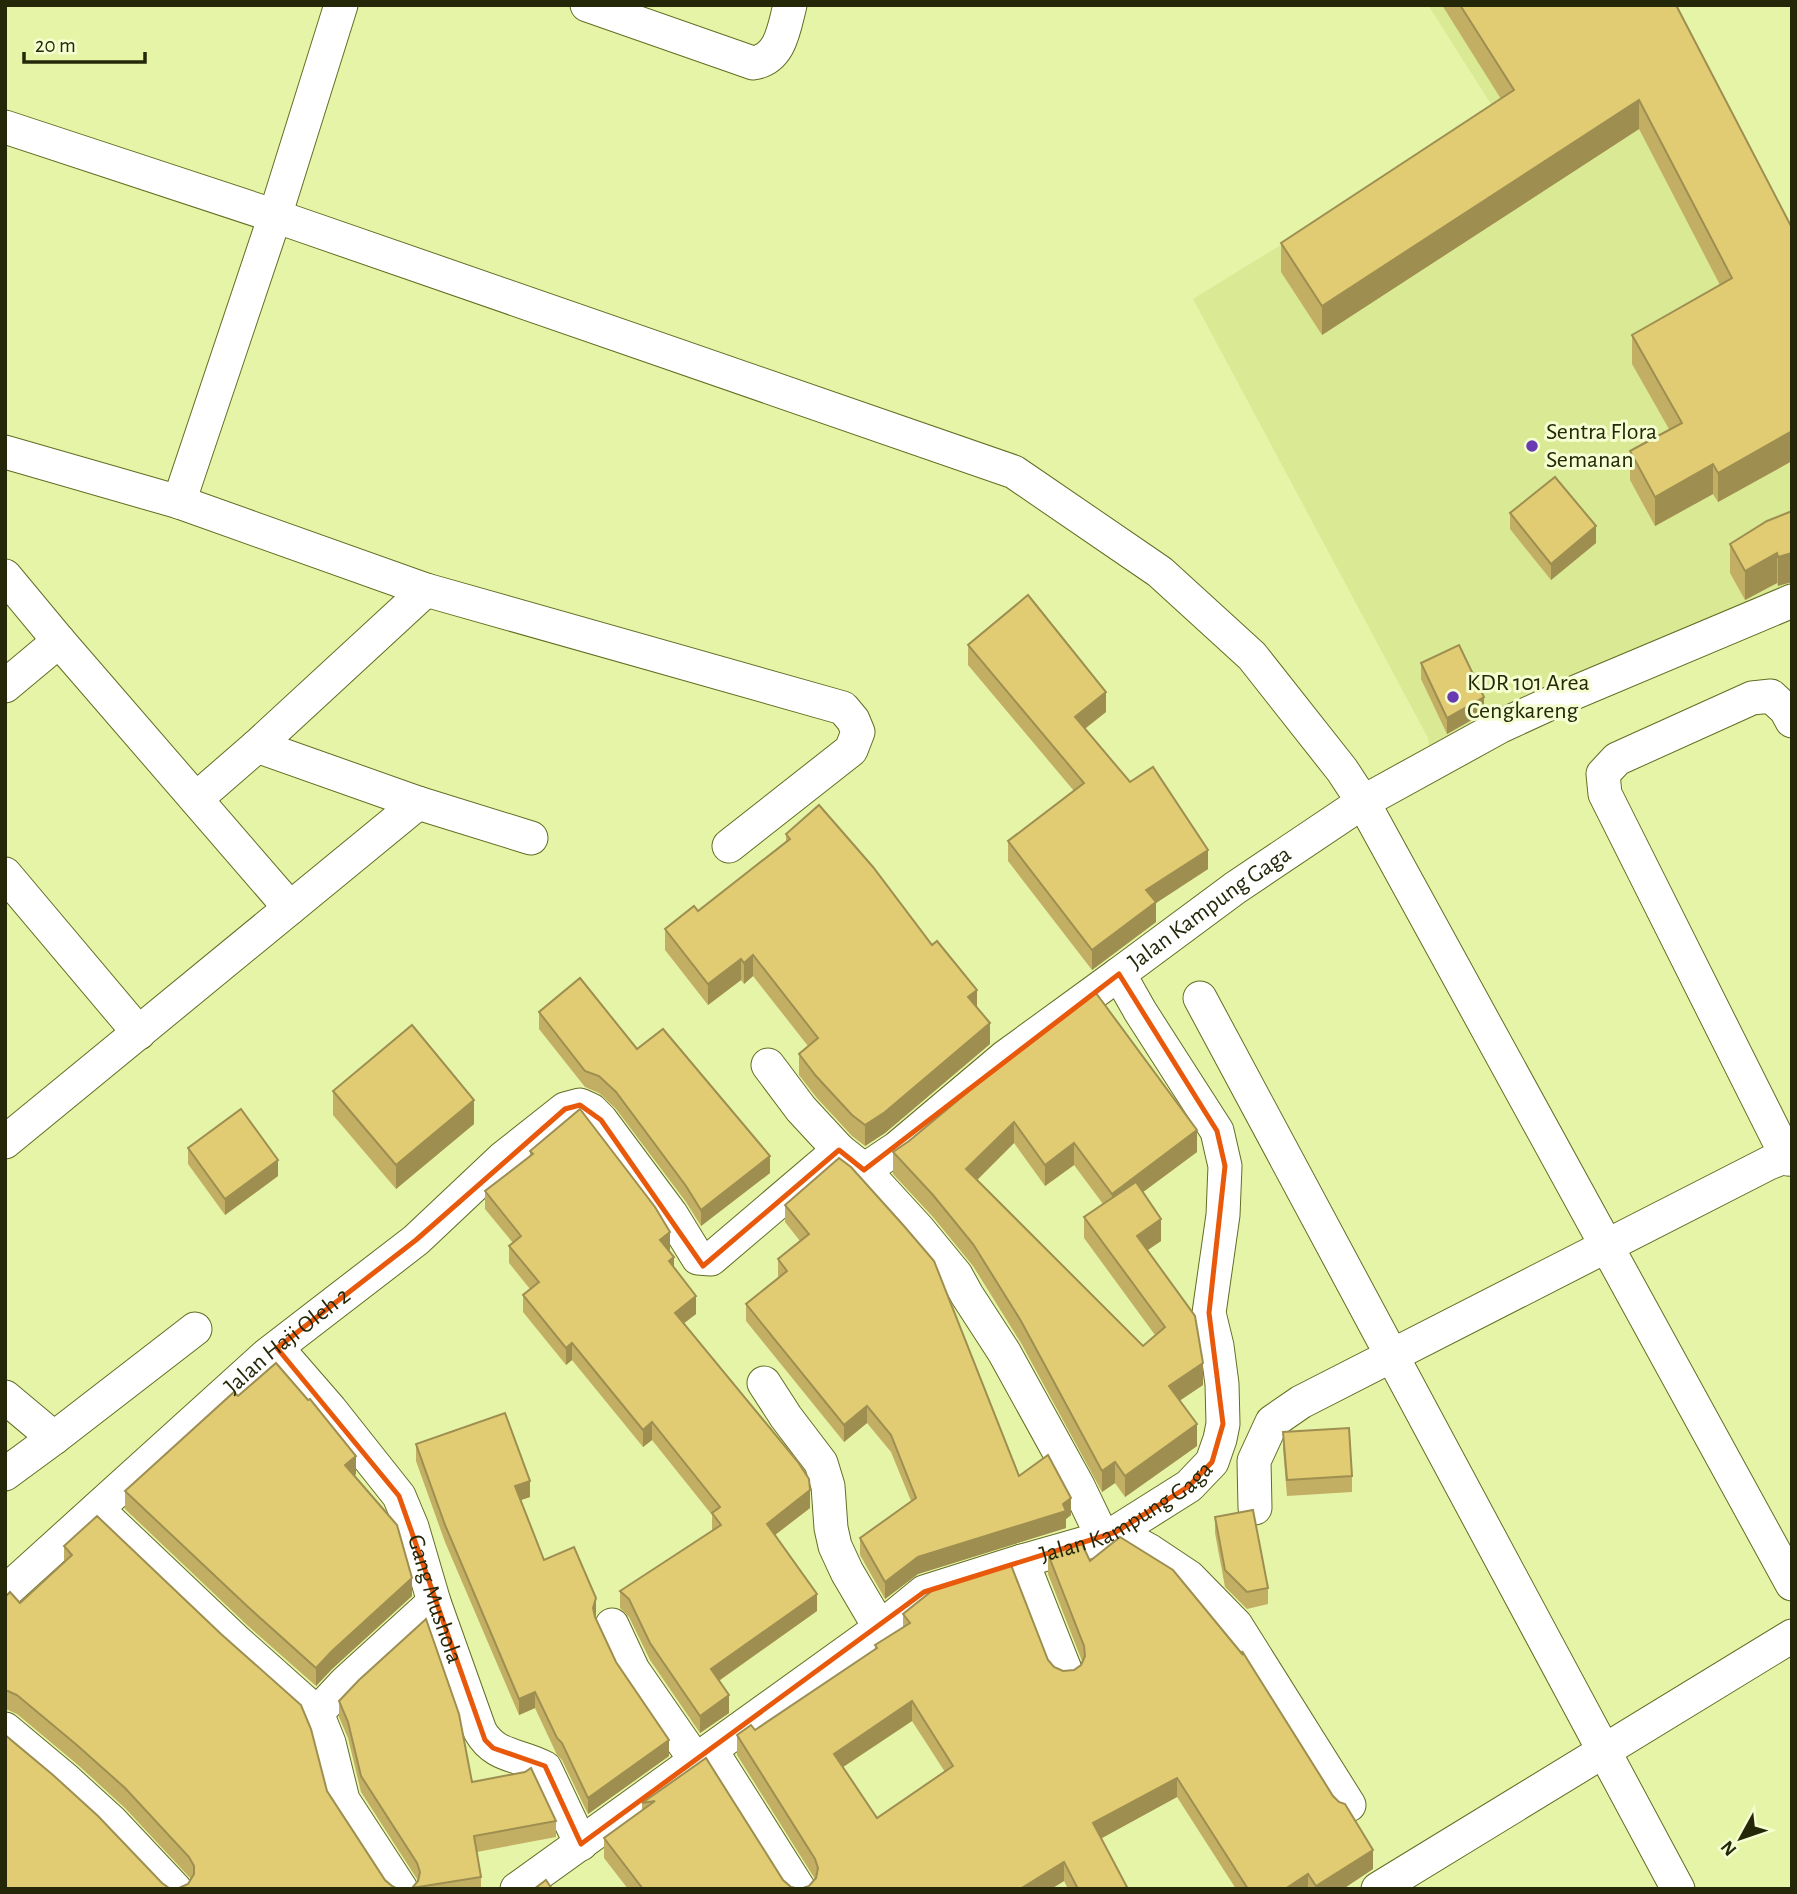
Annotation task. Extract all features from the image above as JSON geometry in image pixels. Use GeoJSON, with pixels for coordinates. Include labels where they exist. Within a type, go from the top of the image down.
{"type":"FeatureCollection","features":[{"type":"Feature","properties":{"kind":"street"},"geometry":{"type":"LineString","coordinates":[[179,502],[275,216],[341,5]]}},
{"type":"Feature","properties":{"kind":"street"},"geometry":{"type":"LineString","coordinates":[[587,5],[753,63],[764,61],[778,48],[790,5]]}},
{"type":"Feature","properties":{"kind":"street"},"geometry":{"type":"LineString","coordinates":[[5,127],[275,216],[1014,472],[1160,572],[1252,656],[1342,770],[1363,802],[1792,1584]]}},
{"type":"Feature","properties":{"kind":"street"},"geometry":{"type":"LineString","coordinates":[[5,452],[179,502],[426,590],[843,708],[853,720],[858,732],[852,750],[729,846]]}},
{"type":"Feature","properties":{"kind":"street"},"geometry":{"type":"LineString","coordinates":[[5,576],[290,908]]}},
{"type":"Feature","properties":{"kind":"street"},"geometry":{"type":"LineString","coordinates":[[196,799],[426,590]]}},
{"type":"Feature","properties":{"kind":"street","name":"Jalan Kampung Gaga"},"geometry":{"type":"LineString","coordinates":[[539,1883],[581,1844],[880,1628],[924,1592],[1110,1535],[1189,1486],[1212,1462],[1223,1424],[1222,1384],[1209,1313],[1223,1215],[1225,1166],[1217,1131],[1119,974],[1235,888],[1363,802],[1501,726],[1792,601]]}},
{"type":"Feature","properties":{"kind":"street"},"geometry":{"type":"LineString","coordinates":[[5,686],[59,641]]}},
{"type":"Feature","properties":{"kind":"street"},"geometry":{"type":"LineString","coordinates":[[1790,1159],[1605,794],[1603,774],[1617,759],[1752,698],[1771,696],[1786,710],[1792,721]]}},
{"type":"Feature","properties":{"kind":"street"},"geometry":{"type":"LineString","coordinates":[[257,746],[418,803],[531,838]]}},
{"type":"Feature","properties":{"kind":"street"},"geometry":{"type":"LineString","coordinates":[[5,1142],[418,803]]}},
{"type":"Feature","properties":{"kind":"street"},"geometry":{"type":"LineString","coordinates":[[5,874],[139,1033]]}},
{"type":"Feature","properties":{"kind":"street"},"geometry":{"type":"LineString","coordinates":[[851,1160],[897,1148],[1005,1057],[1119,974]]}},
{"type":"Feature","properties":{"kind":"street"},"geometry":{"type":"LineString","coordinates":[[1200,998],[1678,1889]]}},
{"type":"Feature","properties":{"kind":"street"},"geometry":{"type":"LineString","coordinates":[[768,1065],[801,1109],[919,1230],[956,1275],[1110,1535],[1150,1551],[1189,1577],[1236,1625],[1349,1805]]}},
{"type":"Feature","properties":{"kind":"street","name":"Jalan Haji Oleh 2"},"geometry":{"type":"LineString","coordinates":[[5,1592],[268,1354],[416,1240],[514,1150],[565,1109],[580,1105],[591,1110],[601,1120],[671,1214],[698,1258],[711,1259],[851,1160]]}},
{"type":"Feature","properties":{"kind":"street"},"geometry":{"type":"LineString","coordinates":[[1255,1508],[1254,1461],[1272,1422],[1301,1402],[1769,1163],[1782,1158],[1790,1159]]}},
{"type":"Feature","properties":{"kind":"street"},"geometry":{"type":"LineString","coordinates":[[5,1474],[195,1329]]}},
{"type":"Feature","properties":{"kind":"street","name":"Gang Mushola"},"geometry":{"type":"LineString","coordinates":[[277,1348],[399,1496],[412,1527],[434,1602],[485,1740],[493,1748],[545,1768],[581,1844]]}},
{"type":"Feature","properties":{"kind":"street"},"geometry":{"type":"LineString","coordinates":[[764,1383],[821,1463],[828,1486],[835,1546],[880,1628]]}},
{"type":"Feature","properties":{"kind":"street"},"geometry":{"type":"LineString","coordinates":[[5,1397],[54,1438]]}},
{"type":"Feature","properties":{"kind":"street"},"geometry":{"type":"LineString","coordinates":[[97,1509],[234,1639],[317,1713],[329,1743],[344,1800],[401,1889]]}},
{"type":"Feature","properties":{"kind":"street"},"geometry":{"type":"LineString","coordinates":[[1022,1561],[1066,1672]]}},
{"type":"Feature","properties":{"kind":"street"},"geometry":{"type":"LineString","coordinates":[[317,1713],[345,1683],[434,1602]]}},
{"type":"Feature","properties":{"kind":"street"},"geometry":{"type":"LineString","coordinates":[[612,1625],[633,1670],[703,1755],[799,1889]]}},
{"type":"Feature","properties":{"kind":"street"},"geometry":{"type":"LineString","coordinates":[[1394,1884],[1792,1636]]}},
{"type":"Feature","properties":{"kind":"street"},"geometry":{"type":"LineString","coordinates":[[5,1729],[112,1822],[175,1889]]}},
{"type":"Feature","properties":{"kind":"highlighted area"},"geometry":{"type":"Polygon","coordinates":[[[1119,974],[1217,1131],[1225,1166],[1209,1313],[1223,1424],[1212,1462],[1189,1486],[1116,1532],[924,1592],[581,1844],[545,1766],[493,1748],[485,1740],[399,1496],[277,1348],[416,1240],[565,1109],[580,1105],[601,1120],[703,1266],[839,1150],[864,1170],[1119,974]]]}},
{"type":"Feature","properties":{"kind":"shaded area","name":"Sentra Flora Semanan"},"geometry":{"type":"Polygon","coordinates":[[[1428,5],[1676,5],[1792,235],[1792,593],[1430,751],[1428,738],[1193,299],[1496,112],[1428,5]]]}},
{"type":"Feature","properties":{"kind":"building"},"geometry":{"type":"Polygon","coordinates":[[[1460,5],[1676,5],[1792,228],[1792,431],[1718,473],[1713,464],[1655,497],[1630,451],[1682,423],[1632,335],[1732,278],[1639,100],[1322,306],[1281,243],[1514,90],[1460,5]]]}},
{"type":"Feature","properties":{"kind":"building"},"geometry":{"type":"Polygon","coordinates":[[[1555,477],[1596,526],[1551,564],[1510,513],[1555,477]]]}},
{"type":"Feature","properties":{"kind":"building"},"geometry":{"type":"Polygon","coordinates":[[[1792,511],[1792,553],[1778,557],[1777,553],[1745,571],[1730,544],[1767,521],[1792,511]]]}},
{"type":"Feature","properties":{"kind":"building"},"geometry":{"type":"Polygon","coordinates":[[[1028,595],[1106,692],[1075,717],[1130,782],[1153,767],[1208,850],[1146,890],[1156,902],[1092,950],[1008,841],[1084,783],[968,645],[1028,595]]]}},
{"type":"Feature","properties":{"kind":"building","name":"KDR 101 Area Cengkareng"},"geometry":{"type":"Polygon","coordinates":[[[1459,645],[1484,697],[1447,718],[1421,663],[1459,645]]]}},
{"type":"Feature","properties":{"kind":"building"},"geometry":{"type":"Polygon","coordinates":[[[819,805],[873,867],[932,945],[937,941],[977,990],[968,997],[990,1023],[885,1112],[865,1125],[852,1115],[799,1054],[818,1038],[753,955],[744,963],[741,959],[708,984],[665,929],[694,906],[698,911],[790,839],[786,834],[819,805]]]}},
{"type":"Feature","properties":{"kind":"building"},"geometry":{"type":"Polygon","coordinates":[[[580,978],[637,1049],[663,1029],[770,1156],[701,1210],[616,1092],[599,1076],[585,1071],[539,1012],[580,978]]]}},
{"type":"Feature","properties":{"kind":"building"},"geometry":{"type":"Polygon","coordinates":[[[1096,993],[1197,1130],[1112,1194],[1074,1143],[1045,1165],[1014,1122],[966,1169],[1143,1346],[1165,1327],[1084,1217],[1136,1182],[1161,1219],[1137,1236],[1195,1316],[1203,1363],[1169,1386],[1197,1424],[1125,1476],[1115,1462],[1102,1471],[1021,1321],[973,1244],[893,1152],[1017,1051],[1096,993]]]}},
{"type":"Feature","properties":{"kind":"building"},"geometry":{"type":"Polygon","coordinates":[[[412,1025],[474,1100],[396,1165],[333,1091],[412,1025]]]}},
{"type":"Feature","properties":{"kind":"building"},"geometry":{"type":"Polygon","coordinates":[[[241,1109],[278,1160],[225,1199],[188,1148],[241,1109]]]}},
{"type":"Feature","properties":{"kind":"building"},"geometry":{"type":"Polygon","coordinates":[[[580,1109],[655,1207],[670,1232],[660,1240],[674,1257],[669,1261],[696,1296],[675,1313],[798,1462],[809,1479],[810,1490],[767,1524],[817,1594],[711,1669],[729,1695],[700,1716],[650,1643],[629,1599],[620,1591],[721,1525],[712,1513],[720,1507],[652,1422],[643,1430],[572,1343],[566,1348],[523,1295],[539,1282],[509,1246],[521,1236],[485,1191],[533,1154],[530,1151],[580,1109]]]}},
{"type":"Feature","properties":{"kind":"building"},"geometry":{"type":"Polygon","coordinates":[[[839,1158],[851,1167],[934,1261],[1019,1476],[1048,1455],[1071,1498],[1063,1504],[1066,1511],[918,1557],[885,1582],[860,1538],[916,1498],[891,1435],[867,1406],[844,1425],[746,1304],[787,1271],[778,1259],[809,1234],[785,1205],[839,1158]]]}},
{"type":"Feature","properties":{"kind":"building"},"geometry":{"type":"Polygon","coordinates":[[[276,1363],[308,1400],[310,1399],[356,1456],[345,1465],[397,1525],[412,1578],[316,1668],[125,1491],[234,1392],[238,1396],[276,1363]]]}},
{"type":"Feature","properties":{"kind":"building"},"geometry":{"type":"Polygon","coordinates":[[[505,1413],[530,1481],[515,1486],[544,1560],[574,1547],[596,1598],[593,1608],[595,1617],[616,1662],[669,1740],[588,1798],[535,1692],[519,1699],[445,1525],[416,1444],[505,1413]]]}},
{"type":"Feature","properties":{"kind":"building"},"geometry":{"type":"Polygon","coordinates":[[[1349,1428],[1352,1476],[1287,1480],[1283,1432],[1349,1428]]]}},
{"type":"Feature","properties":{"kind":"building"},"geometry":{"type":"Polygon","coordinates":[[[1253,1510],[1268,1588],[1247,1592],[1225,1570],[1215,1517],[1253,1510]]]}},
{"type":"Feature","properties":{"kind":"building"},"geometry":{"type":"Polygon","coordinates":[[[97,1516],[221,1634],[301,1705],[311,1729],[327,1791],[385,1880],[396,1888],[5,1889],[5,1735],[98,1816],[162,1883],[169,1888],[179,1888],[188,1884],[194,1874],[194,1866],[189,1857],[125,1788],[17,1695],[5,1691],[5,1597],[10,1592],[20,1603],[72,1555],[64,1546],[97,1516]]]}},
{"type":"Feature","properties":{"kind":"building"},"geometry":{"type":"Polygon","coordinates":[[[1120,1537],[1173,1570],[1243,1655],[1242,1651],[1333,1796],[1345,1804],[1373,1850],[1316,1886],[1308,1874],[1285,1889],[1248,1889],[1177,1778],[1093,1823],[1127,1887],[1078,1889],[1064,1862],[1020,1889],[800,1889],[809,1886],[816,1878],[818,1868],[815,1859],[737,1735],[751,1725],[755,1730],[877,1648],[875,1645],[910,1623],[903,1614],[933,1590],[1011,1565],[1048,1660],[1063,1671],[1074,1670],[1081,1665],[1085,1656],[1084,1646],[1048,1554],[1082,1544],[1090,1561],[1120,1537]],[[912,1701],[834,1754],[877,1818],[953,1766],[912,1701]]]}},
{"type":"Feature","properties":{"kind":"building"},"geometry":{"type":"Polygon","coordinates":[[[426,1619],[459,1714],[472,1782],[525,1772],[531,1768],[556,1821],[474,1836],[481,1877],[412,1888],[418,1881],[420,1872],[417,1863],[361,1776],[348,1722],[339,1701],[426,1619]]]}},
{"type":"Feature","properties":{"kind":"building"},"geometry":{"type":"Polygon","coordinates":[[[706,1758],[783,1880],[791,1887],[800,1889],[643,1889],[604,1838],[655,1801],[642,1803],[706,1758]]]}},
{"type":"Feature","properties":{"kind":"building"},"geometry":{"type":"Polygon","coordinates":[[[546,1880],[552,1889],[534,1889],[546,1880]]]}},
{"type":"Feature","properties":{"kind":"place","name":"Sentra Flora Semanan"},"geometry":{"type":"Point","coordinates":[1532,446]}},
{"type":"Feature","properties":{"kind":"place","name":"KDR 101 Area Cengkareng"},"geometry":{"type":"Point","coordinates":[1453,697]}}]}
